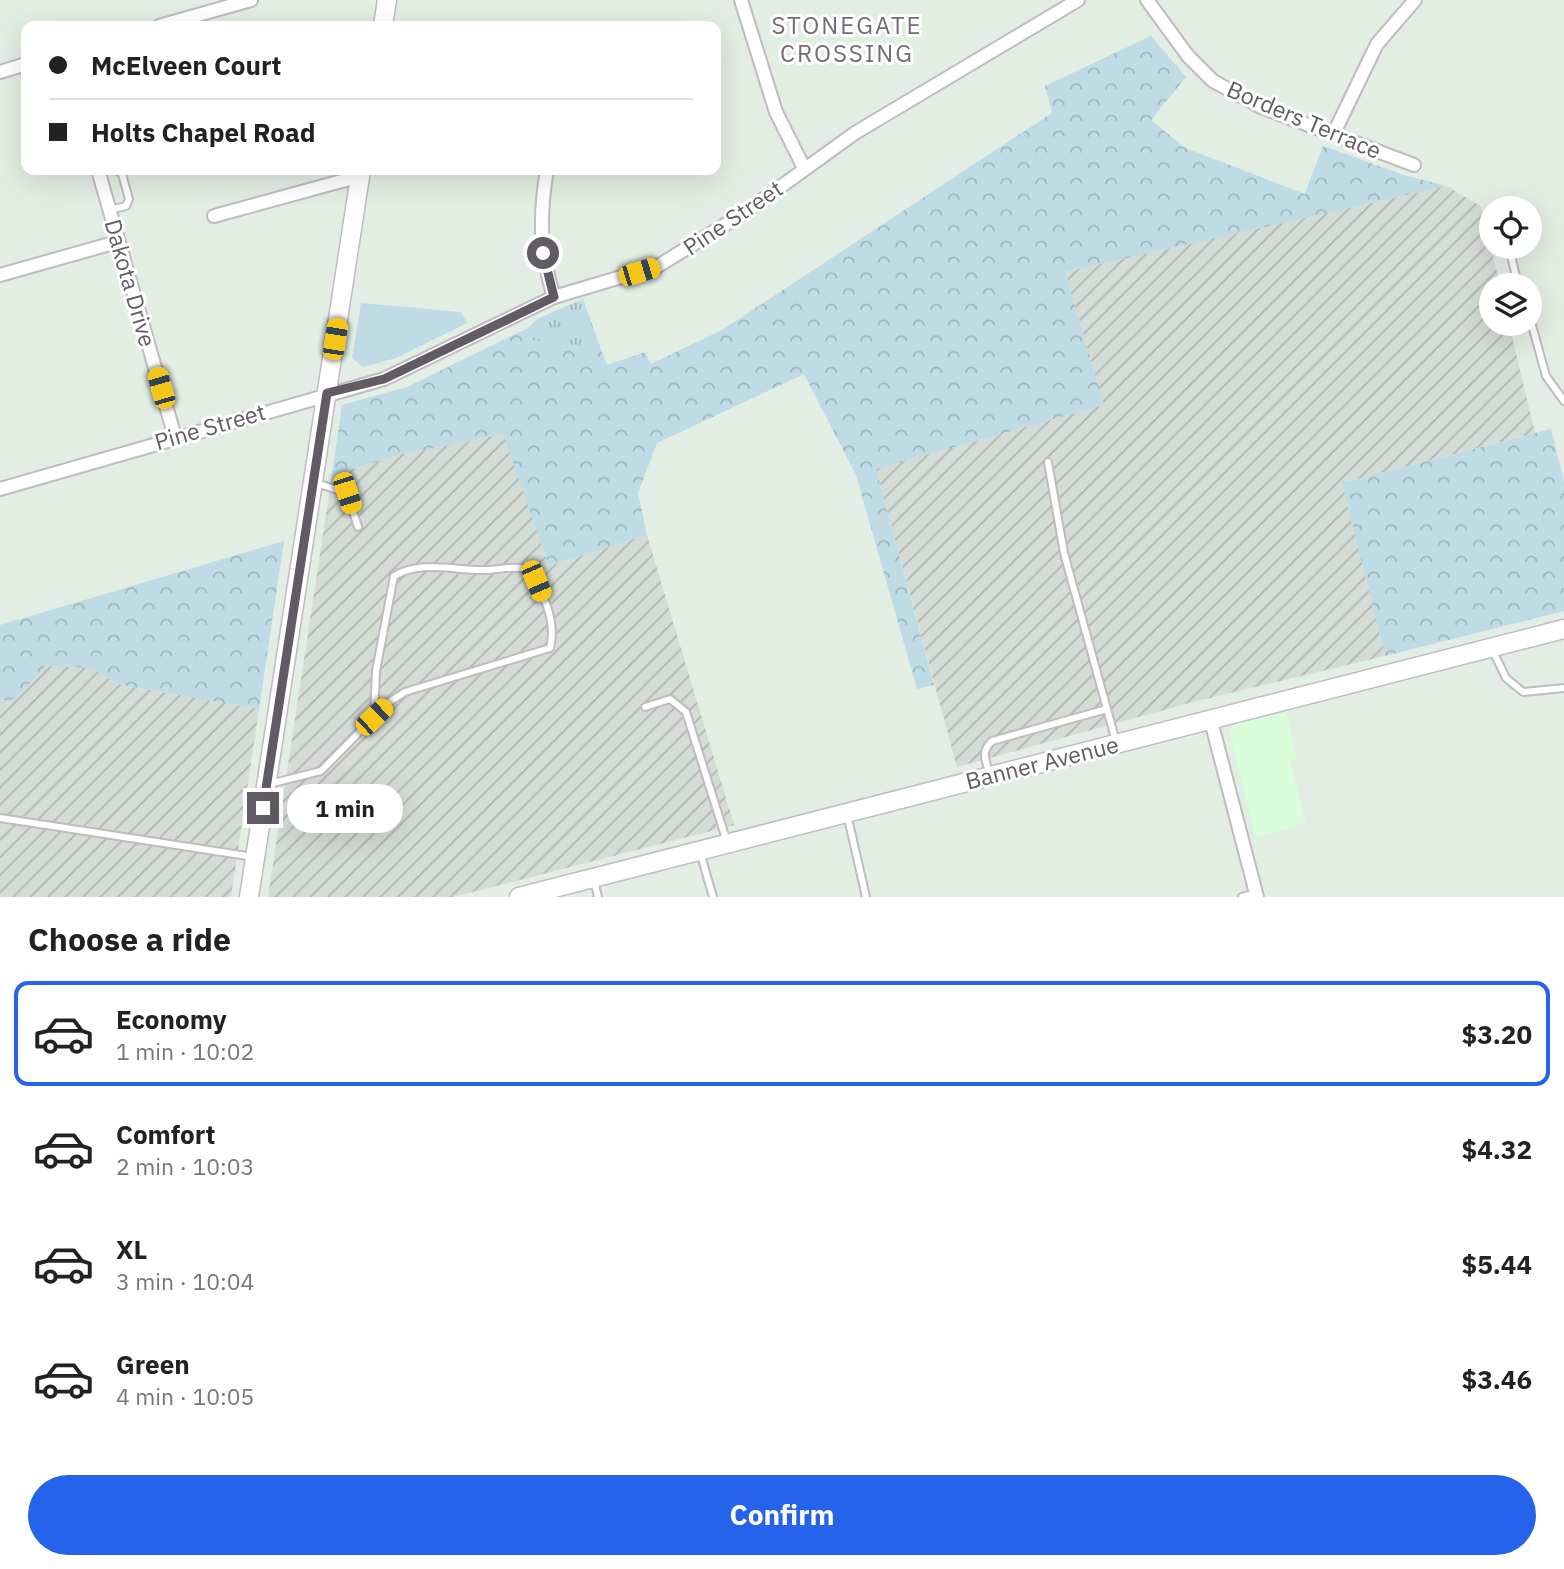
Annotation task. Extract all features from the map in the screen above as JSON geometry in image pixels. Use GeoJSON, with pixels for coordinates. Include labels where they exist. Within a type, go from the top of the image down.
{"type":"FeatureCollection","features":[{"type":"Feature","properties":{"kind":"street"},"geometry":{"type":"LineString","coordinates":[[177,21],[251,0]]}},
{"type":"Feature","properties":{"kind":"street"},"geometry":{"type":"LineString","coordinates":[[384,21],[387,0]]}},
{"type":"Feature","properties":{"kind":"street"},"geometry":{"type":"LineString","coordinates":[[741,0],[776,112],[804,168]]}},
{"type":"Feature","properties":{"kind":"street","name":"Pine Street"},"geometry":{"type":"LineString","coordinates":[[0,489],[327,393],[384,379],[554,297],[658,266],[744,213],[855,133],[1078,0]]}},
{"type":"Feature","properties":{"kind":"street","name":"Borders Terrace"},"geometry":{"type":"LineString","coordinates":[[1147,0],[1188,56],[1213,81],[1261,107],[1414,165]]}},
{"type":"Feature","properties":{"kind":"street"},"geometry":{"type":"LineString","coordinates":[[1333,135],[1377,44],[1415,0]]}},
{"type":"Feature","properties":{"kind":"street"},"geometry":{"type":"LineString","coordinates":[[0,72],[21,66]]}},
{"type":"Feature","properties":{"kind":"street","name":"Dakota Drive"},"geometry":{"type":"LineString","coordinates":[[103,175],[117,242],[175,437]]}},
{"type":"Feature","properties":{"kind":"street"},"geometry":{"type":"LineString","coordinates":[[214,216],[354,175]]}},
{"type":"Feature","properties":{"kind":"street"},"geometry":{"type":"LineString","coordinates":[[249,897],[361,175]]}},
{"type":"Feature","properties":{"kind":"street"},"geometry":{"type":"LineString","coordinates":[[546,175],[541,204],[541,238],[545,268],[554,297]]}},
{"type":"Feature","properties":{"kind":"street"},"geometry":{"type":"LineString","coordinates":[[0,275],[117,242]]}},
{"type":"Feature","properties":{"kind":"street","name":"Banner Avenue"},"geometry":{"type":"LineString","coordinates":[[519,897],[1564,629]]}},
{"type":"Feature","properties":{"kind":"street"},"geometry":{"type":"LineString","coordinates":[[1211,721],[1256,895]]}},
{"type":"Feature","properties":{"kind":"lane"},"geometry":{"type":"LineString","coordinates":[[109,210],[126,206],[129,199],[122,175]]}},
{"type":"Feature","properties":{"kind":"lane"},"geometry":{"type":"LineString","coordinates":[[1535,336],[1546,376],[1564,401]]}},
{"type":"Feature","properties":{"kind":"lane"},"geometry":{"type":"LineString","coordinates":[[1048,462],[1064,553],[1117,744]]}},
{"type":"Feature","properties":{"kind":"lane"},"geometry":{"type":"LineString","coordinates":[[314,482],[347,493],[358,527]]}},
{"type":"Feature","properties":{"kind":"lane"},"geometry":{"type":"LineString","coordinates":[[267,784],[321,771],[374,717],[405,692],[550,648],[553,636],[547,607],[536,581],[525,569],[483,570],[435,566],[404,570],[394,576],[376,671],[374,717]]}},
{"type":"Feature","properties":{"kind":"lane"},"geometry":{"type":"LineString","coordinates":[[1491,647],[1506,678],[1523,692],[1564,688]]}},
{"type":"Feature","properties":{"kind":"lane"},"geometry":{"type":"LineString","coordinates":[[645,707],[670,699],[686,712],[727,843]]}},
{"type":"Feature","properties":{"kind":"lane"},"geometry":{"type":"LineString","coordinates":[[990,776],[984,754],[985,747],[992,741],[1107,709]]}},
{"type":"Feature","properties":{"kind":"lane"},"geometry":{"type":"LineString","coordinates":[[847,812],[866,897]]}},
{"type":"Feature","properties":{"kind":"lane"},"geometry":{"type":"LineString","coordinates":[[0,817],[256,857]]}},
{"type":"Feature","properties":{"kind":"lane"},"geometry":{"type":"LineString","coordinates":[[700,850],[713,897]]}},
{"type":"Feature","properties":{"kind":"lane"},"geometry":{"type":"LineString","coordinates":[[593,878],[598,897]]}},
{"type":"Feature","properties":{"kind":"lane"},"geometry":{"type":"LineString","coordinates":[[1242,897],[1256,895]]}},
{"type":"Feature","properties":{"kind":"shaded area"},"geometry":{"type":"Polygon","coordinates":[[[1446,186],[1479,205],[1479,259],[1494,259],[1497,273],[1479,273],[1479,336],[1512,336],[1535,433],[1342,483],[1385,656],[1193,702],[957,767],[876,469],[1104,405],[1065,272],[1446,186]]]}},
{"type":"Feature","properties":{"kind":"shaded area"},"geometry":{"type":"Polygon","coordinates":[[[504,434],[549,566],[647,535],[734,825],[453,897],[268,897],[332,475],[399,455],[504,434]]]}},
{"type":"Feature","properties":{"kind":"shaded area"},"geometry":{"type":"Polygon","coordinates":[[[44,666],[92,668],[117,684],[259,709],[231,897],[0,897],[0,701],[16,699],[44,666]]]}},
{"type":"Feature","properties":{"kind":"shaded area"},"geometry":{"type":"Polygon","coordinates":[[[1286,711],[1297,758],[1290,761],[1306,823],[1256,838],[1229,732],[1235,724],[1286,711]]]}},
{"type":"Feature","properties":{"kind":"green space"},"geometry":{"type":"Polygon","coordinates":[[[1151,36],[1186,77],[1151,120],[1185,148],[1305,194],[1323,146],[1404,175],[1446,186],[1065,272],[1104,405],[876,469],[934,685],[917,689],[856,475],[804,374],[657,443],[638,493],[647,535],[549,566],[503,434],[399,455],[332,475],[342,405],[407,387],[528,328],[533,340],[579,348],[598,341],[607,365],[645,352],[651,364],[722,330],[1052,113],[1045,86],[1151,36]]]}},
{"type":"Feature","properties":{"kind":"green space"},"geometry":{"type":"Polygon","coordinates":[[[583,299],[598,341],[579,348],[533,340],[528,328],[537,319],[583,299]]]}},
{"type":"Feature","properties":{"kind":"green space"},"geometry":{"type":"Polygon","coordinates":[[[361,303],[461,312],[467,323],[396,358],[363,367],[352,358],[361,303]]]}},
{"type":"Feature","properties":{"kind":"green space"},"geometry":{"type":"Polygon","coordinates":[[[1551,429],[1564,482],[1564,611],[1385,656],[1342,483],[1551,429]]]}},
{"type":"Feature","properties":{"kind":"green space"},"geometry":{"type":"Polygon","coordinates":[[[284,541],[259,709],[117,684],[92,668],[45,666],[16,699],[0,701],[0,625],[284,541]]]}},
{"type":"Feature","properties":{"kind":"district","name":"STONEGATE CROSSING"},"geometry":{"type":"Point","coordinates":[847,40]}},
{"type":"Feature","properties":{"kind":"route"},"geometry":{"type":"LineString","coordinates":[[263,808],[327,393],[384,379],[554,297],[543,253]]}}]}
